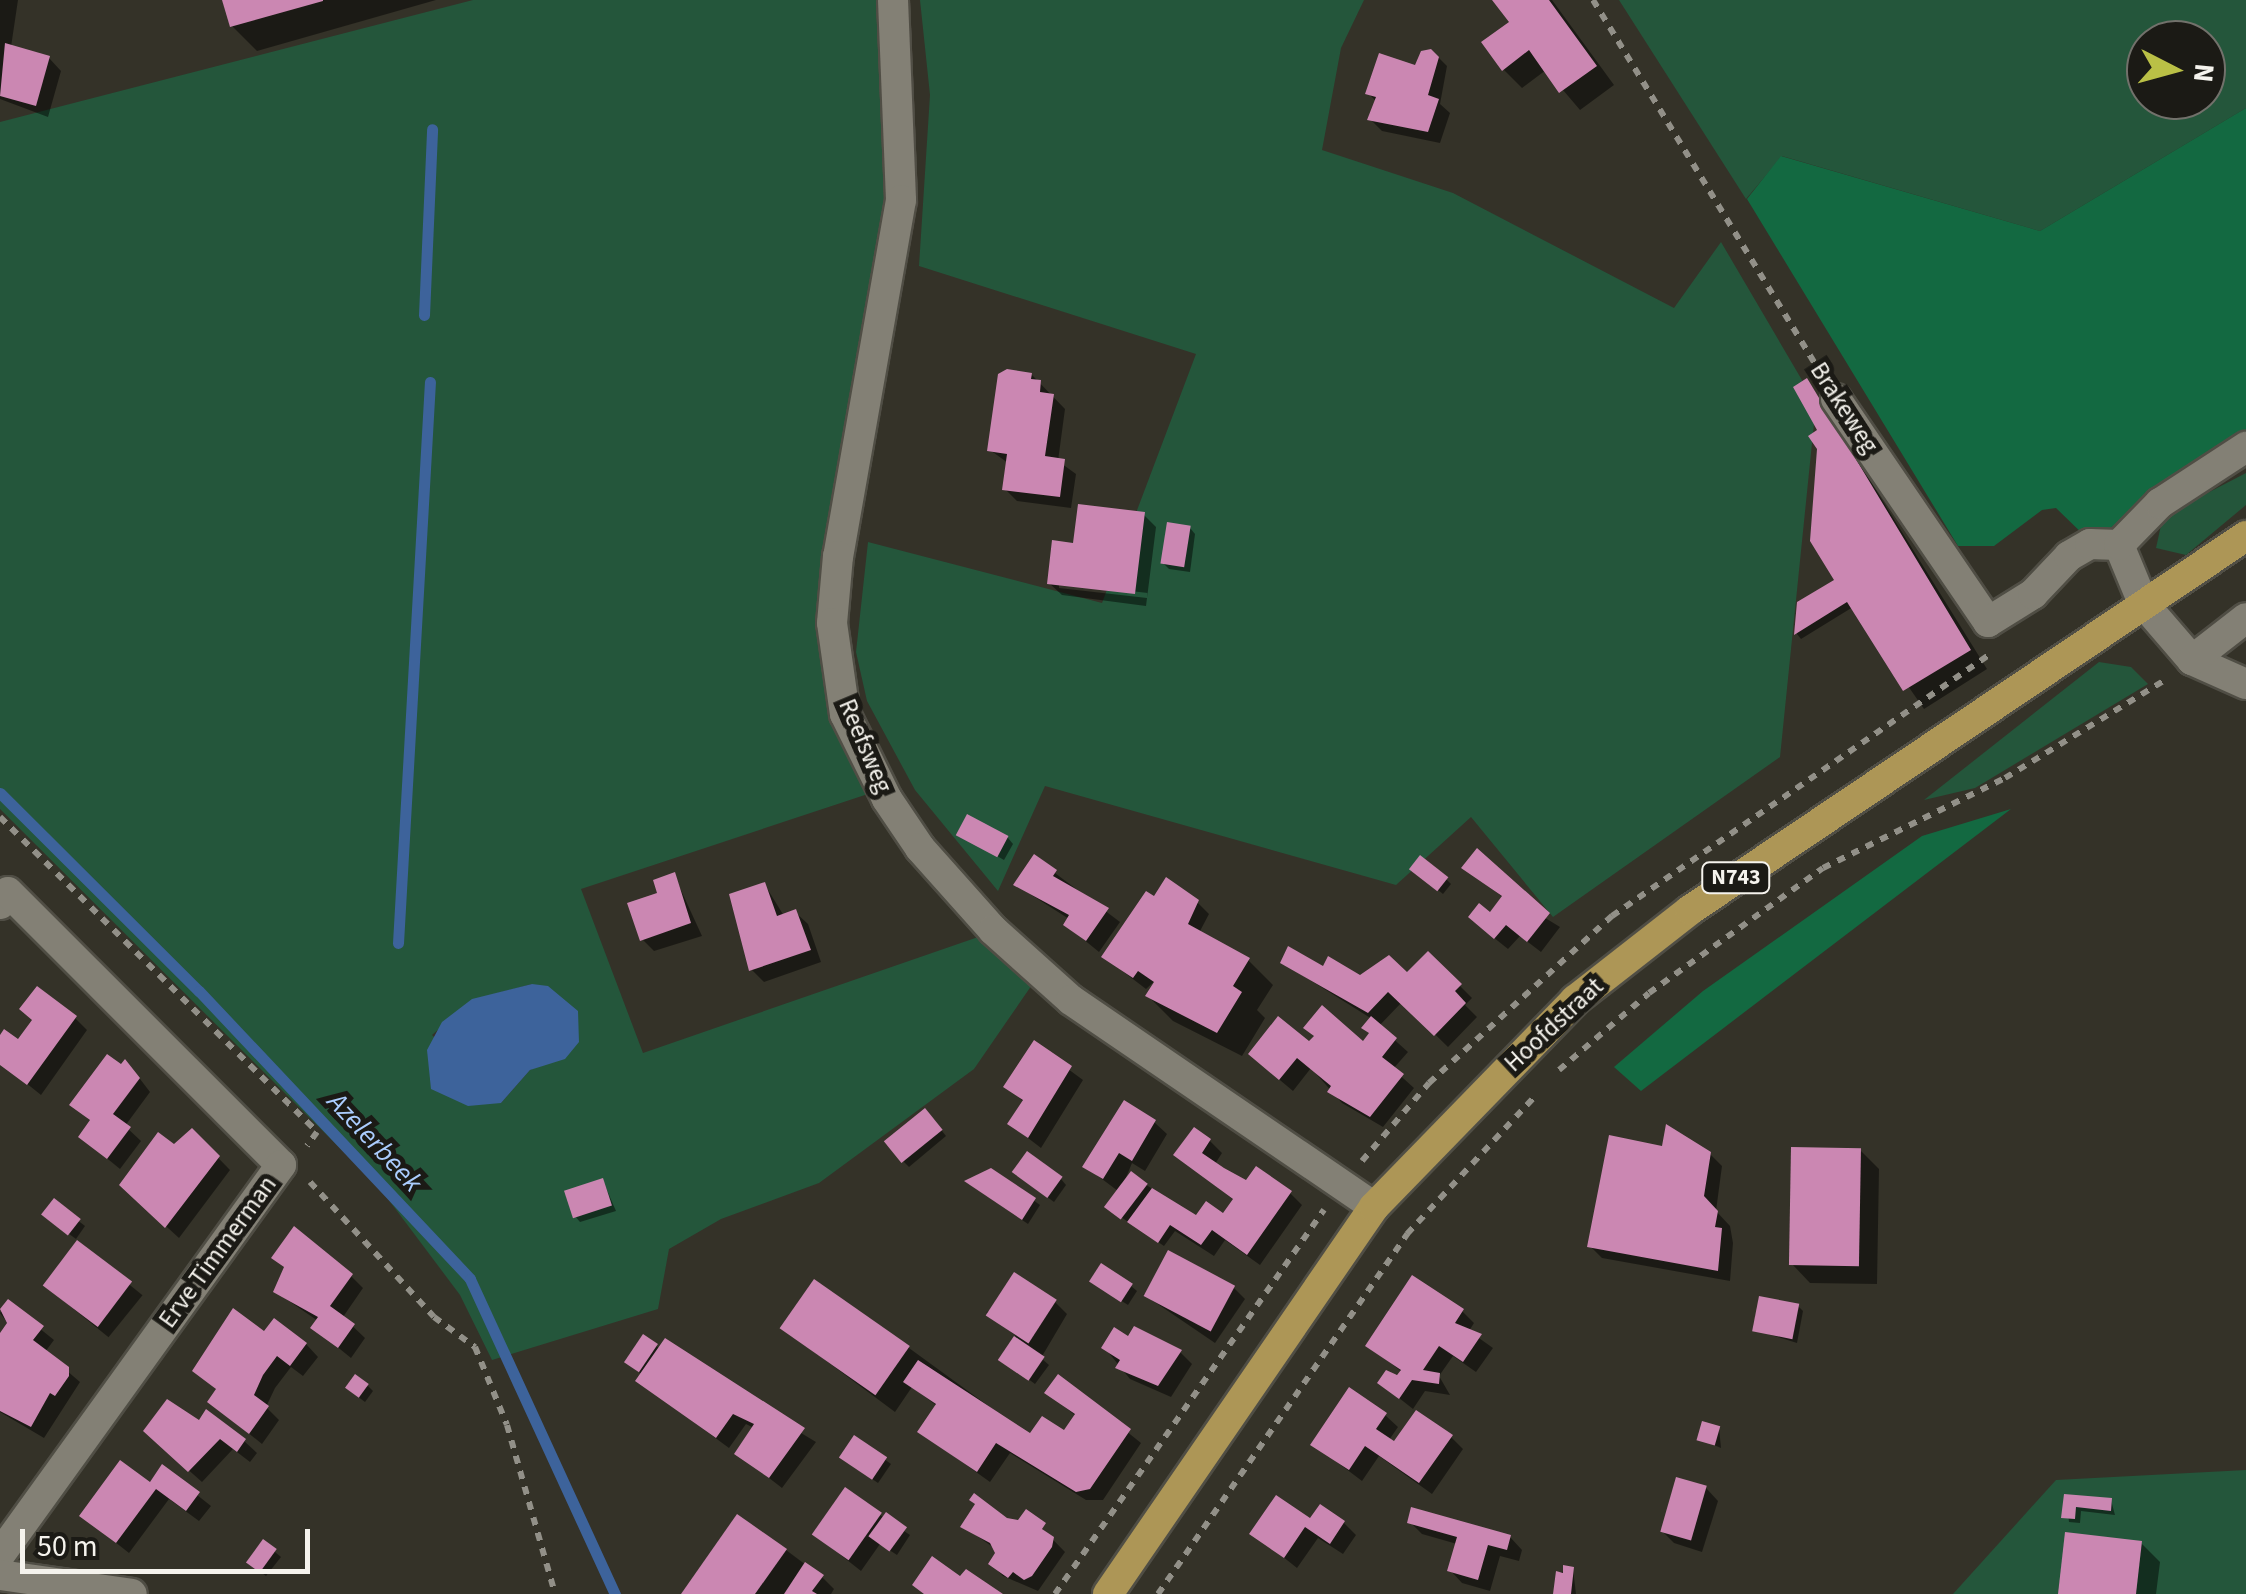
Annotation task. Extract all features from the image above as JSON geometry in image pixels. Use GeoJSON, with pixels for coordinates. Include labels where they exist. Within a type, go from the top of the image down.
{"type":"FeatureCollection","features":[{"type":"Feature","properties":{"kind":"main road","name":"N743"},"geometry":{"type":"LineString","coordinates":[[2207,558],[2246,521]]}},
{"type":"Feature","properties":{"kind":"main road","name":"N743"},"geometry":{"type":"LineString","coordinates":[[2142,603],[2246,536]]}},
{"type":"Feature","properties":{"kind":"main road","name":"Hoofdstraat"},"geometry":{"type":"LineString","coordinates":[[1108,1594],[1374,1208],[1576,1000],[1690,910],[2142,603]]}},
{"type":"Feature","properties":{"kind":"street","name":"Reefsweg"},"geometry":{"type":"LineString","coordinates":[[893,0],[901,200],[838,556],[832,622],[845,714],[920,848],[994,930],[1071,1000],[1374,1208]]}},
{"type":"Feature","properties":{"kind":"street","name":"Brakeweg"},"geometry":{"type":"LineString","coordinates":[[1836,399],[1988,622],[2033,594],[2069,556],[2090,544],[2119,545]]}},
{"type":"Feature","properties":{"kind":"street"},"geometry":{"type":"LineString","coordinates":[[2246,447],[2160,502],[2119,545],[2142,603],[2192,660],[2246,684]]}},
{"type":"Feature","properties":{"kind":"street"},"geometry":{"type":"LineString","coordinates":[[2192,660],[2246,618]]}},
{"type":"Feature","properties":{"kind":"street","name":"Erve Timmerman"},"geometry":{"type":"LineString","coordinates":[[0,1555],[281,1165],[3,894]]}},
{"type":"Feature","properties":{"kind":"street"},"geometry":{"type":"LineString","coordinates":[[0,1574],[132,1594]]}},
{"type":"Feature","properties":{"kind":"path","name":"Brakeweg"},"geometry":{"type":"LineString","coordinates":[[1593,0],[1836,399]]}},
{"type":"Feature","properties":{"kind":"path","name":"Hoofdstraat"},"geometry":{"type":"LineString","coordinates":[[1158,1594],[1407,1234],[1558,1072],[1649,992],[1822,868],[2005,778],[2192,660]]}},
{"type":"Feature","properties":{"kind":"path"},"geometry":{"type":"LineString","coordinates":[[0,817],[316,1132],[308,1146],[315,1160]]}},
{"type":"Feature","properties":{"kind":"path"},"geometry":{"type":"LineString","coordinates":[[306,1176],[434,1318],[475,1348],[508,1425],[554,1594]]}},
{"type":"Feature","properties":{"kind":"green space"},"geometry":{"type":"Polygon","coordinates":[[[473,0],[886,0],[889,215],[825,602],[821,665],[874,792],[581,889],[643,1053],[984,935],[1036,979],[974,1069],[819,1183],[721,1219],[669,1249],[658,1309],[492,1360],[460,1295],[379,1187],[0,809],[0,122],[473,0]],[[532,984],[472,1000],[432,1035],[501,1103],[530,1070],[554,1059],[532,984]]]}},
{"type":"Feature","properties":{"kind":"green space"},"geometry":{"type":"Polygon","coordinates":[[[920,0],[1364,0],[1341,48],[1322,150],[1453,193],[1674,308],[1721,242],[1816,404],[1780,757],[1553,917],[1471,817],[1396,885],[1045,786],[998,891],[915,790],[867,701],[856,652],[868,542],[1102,603],[1196,354],[919,266],[930,95],[920,0]]]}},
{"type":"Feature","properties":{"kind":"green space"},"geometry":{"type":"Polygon","coordinates":[[[1619,0],[2246,0],[2246,108],[2226,120],[2226,20],[2126,20],[2126,120],[2226,120],[2040,231],[1782,156],[1746,199],[1619,0]]]}},
{"type":"Feature","properties":{"kind":"green space"},"geometry":{"type":"Polygon","coordinates":[[[2246,108],[2246,440],[2090,541],[2056,508],[2042,510],[1994,546],[1958,546],[1747,199],[1781,156],[2040,231],[2246,108]]]}},
{"type":"Feature","properties":{"kind":"green space"},"geometry":{"type":"Polygon","coordinates":[[[2246,473],[2246,505],[2186,555],[2156,548],[2163,516],[2246,473]]]}},
{"type":"Feature","properties":{"kind":"green space"},"geometry":{"type":"Polygon","coordinates":[[[2099,662],[2131,667],[2148,684],[1975,788],[1924,800],[2099,662]]]}},
{"type":"Feature","properties":{"kind":"green space"},"geometry":{"type":"Polygon","coordinates":[[[2011,809],[1641,1091],[1614,1067],[1703,991],[1922,836],[2011,809]]]}},
{"type":"Feature","properties":{"kind":"green space"},"geometry":{"type":"Polygon","coordinates":[[[2246,1470],[2246,1594],[1953,1594],[2056,1480],[2246,1470]]]}},
{"type":"Feature","properties":{"kind":"water"},"geometry":{"type":"Polygon","coordinates":[[[532,984],[548,986],[578,1011],[579,1042],[565,1059],[530,1070],[501,1103],[468,1106],[431,1089],[427,1050],[442,1022],[472,999],[532,984]]]}},
{"type":"Feature","properties":{"kind":"building"},"geometry":{"type":"Polygon","coordinates":[[[222,0],[323,0],[323,1],[230,27],[222,0]]]}},
{"type":"Feature","properties":{"kind":"building"},"geometry":{"type":"Polygon","coordinates":[[[1492,0],[1549,0],[1597,66],[1559,93],[1529,50],[1502,71],[1481,42],[1509,22],[1492,0]]]}},
{"type":"Feature","properties":{"kind":"building"},"geometry":{"type":"Polygon","coordinates":[[[5,43],[50,56],[36,106],[0,96],[5,43]]]}},
{"type":"Feature","properties":{"kind":"building"},"geometry":{"type":"Polygon","coordinates":[[[1431,49],[1439,57],[1428,95],[1439,99],[1428,132],[1367,120],[1376,97],[1365,94],[1379,53],[1415,65],[1421,51],[1431,49]]]}},
{"type":"Feature","properties":{"kind":"building"},"geometry":{"type":"Polygon","coordinates":[[[1007,369],[1032,373],[1031,379],[1041,380],[1040,392],[1054,394],[1045,456],[1065,459],[1060,497],[1002,490],[1007,454],[987,451],[998,374],[1007,369]]]}},
{"type":"Feature","properties":{"kind":"building"},"geometry":{"type":"Polygon","coordinates":[[[1807,378],[1971,650],[1903,691],[1847,602],[1794,635],[1797,602],[1834,580],[1810,541],[1817,449],[1808,436],[1817,430],[1793,387],[1807,378]]]}},
{"type":"Feature","properties":{"kind":"building"},"geometry":{"type":"Polygon","coordinates":[[[1078,504],[1145,512],[1135,594],[1047,584],[1052,540],[1073,543],[1078,504]]]}},
{"type":"Feature","properties":{"kind":"building"},"geometry":{"type":"Polygon","coordinates":[[[1167,522],[1191,526],[1184,567],[1160,563],[1167,522]]]}},
{"type":"Feature","properties":{"kind":"building"},"geometry":{"type":"Polygon","coordinates":[[[967,814],[1008,836],[997,857],[956,835],[967,814]]]}},
{"type":"Feature","properties":{"kind":"building"},"geometry":{"type":"Polygon","coordinates":[[[1477,848],[1550,913],[1527,942],[1506,925],[1494,939],[1468,917],[1479,903],[1490,912],[1502,896],[1461,868],[1477,848]]]}},
{"type":"Feature","properties":{"kind":"building"},"geometry":{"type":"Polygon","coordinates":[[[1034,854],[1057,870],[1053,876],[1109,908],[1086,941],[1063,925],[1069,915],[1013,885],[1034,854]]]}},
{"type":"Feature","properties":{"kind":"building"},"geometry":{"type":"Polygon","coordinates":[[[1420,855],[1448,877],[1437,891],[1409,869],[1420,855]]]}},
{"type":"Feature","properties":{"kind":"building"},"geometry":{"type":"Polygon","coordinates":[[[675,872],[691,923],[640,941],[627,903],[657,893],[653,880],[675,872]]]}},
{"type":"Feature","properties":{"kind":"building"},"geometry":{"type":"Polygon","coordinates":[[[1166,877],[1199,900],[1188,924],[1250,958],[1233,986],[1242,992],[1217,1033],[1145,996],[1154,982],[1138,971],[1133,978],[1101,957],[1146,891],[1154,896],[1166,877]]]}},
{"type":"Feature","properties":{"kind":"building"},"geometry":{"type":"Polygon","coordinates":[[[765,882],[777,916],[796,909],[811,950],[749,971],[729,894],[765,882]]]}},
{"type":"Feature","properties":{"kind":"building"},"geometry":{"type":"Polygon","coordinates":[[[1288,946],[1323,966],[1328,956],[1360,975],[1389,955],[1407,972],[1428,951],[1462,984],[1455,991],[1466,1003],[1434,1036],[1388,992],[1368,1013],[1280,963],[1288,946]]]}},
{"type":"Feature","properties":{"kind":"building"},"geometry":{"type":"Polygon","coordinates":[[[37,986],[77,1016],[27,1085],[0,1065],[0,1035],[4,1029],[18,1039],[32,1020],[19,1009],[37,986]]]}},
{"type":"Feature","properties":{"kind":"building"},"geometry":{"type":"Polygon","coordinates":[[[1322,1005],[1363,1041],[1369,1033],[1361,1028],[1371,1016],[1397,1038],[1382,1057],[1404,1074],[1370,1117],[1327,1092],[1331,1086],[1297,1058],[1279,1080],[1248,1054],[1278,1016],[1309,1041],[1314,1036],[1303,1028],[1322,1005]]]}},
{"type":"Feature","properties":{"kind":"building"},"geometry":{"type":"Polygon","coordinates":[[[1034,1040],[1072,1066],[1028,1138],[1007,1124],[1023,1100],[1003,1087],[1034,1040]]]}},
{"type":"Feature","properties":{"kind":"building"},"geometry":{"type":"Polygon","coordinates":[[[107,1054],[121,1064],[125,1059],[140,1078],[113,1114],[131,1127],[107,1159],[78,1137],[90,1120],[69,1105],[107,1054]]]}},
{"type":"Feature","properties":{"kind":"building"},"geometry":{"type":"Polygon","coordinates":[[[1124,1100],[1156,1120],[1132,1161],[1119,1153],[1103,1179],[1082,1167],[1124,1100]]]}},
{"type":"Feature","properties":{"kind":"building"},"geometry":{"type":"Polygon","coordinates":[[[925,1108],[943,1130],[901,1163],[884,1141],[925,1108]]]}},
{"type":"Feature","properties":{"kind":"building"},"geometry":{"type":"Polygon","coordinates":[[[1666,1124],[1711,1152],[1704,1196],[1718,1211],[1715,1227],[1722,1228],[1718,1271],[1587,1247],[1609,1135],[1662,1146],[1666,1124]]]}},
{"type":"Feature","properties":{"kind":"building"},"geometry":{"type":"Polygon","coordinates":[[[1194,1127],[1211,1139],[1202,1153],[1224,1168],[1246,1180],[1256,1166],[1292,1191],[1247,1255],[1212,1230],[1201,1245],[1170,1225],[1158,1243],[1127,1222],[1152,1188],[1196,1215],[1206,1201],[1223,1213],[1233,1199],[1173,1155],[1194,1127]]]}},
{"type":"Feature","properties":{"kind":"building"},"geometry":{"type":"Polygon","coordinates":[[[192,1128],[220,1156],[165,1228],[119,1185],[158,1132],[174,1144],[192,1128]]]}},
{"type":"Feature","properties":{"kind":"building"},"geometry":{"type":"Polygon","coordinates":[[[1791,1147],[1861,1148],[1859,1266],[1789,1265],[1791,1147]]]}},
{"type":"Feature","properties":{"kind":"building"},"geometry":{"type":"Polygon","coordinates":[[[1027,1151],[1063,1177],[1047,1198],[1012,1172],[1027,1151]]]}},
{"type":"Feature","properties":{"kind":"building"},"geometry":{"type":"Polygon","coordinates":[[[991,1168],[1036,1198],[1022,1220],[964,1181],[991,1168]]]}},
{"type":"Feature","properties":{"kind":"building"},"geometry":{"type":"Polygon","coordinates":[[[1131,1171],[1148,1184],[1121,1220],[1104,1207],[1131,1171]]]}},
{"type":"Feature","properties":{"kind":"building"},"geometry":{"type":"Polygon","coordinates":[[[603,1178],[612,1206],[573,1218],[564,1191],[603,1178]]]}},
{"type":"Feature","properties":{"kind":"building"},"geometry":{"type":"Polygon","coordinates":[[[54,1198],[81,1219],[68,1235],[41,1215],[54,1198]]]}},
{"type":"Feature","properties":{"kind":"building"},"geometry":{"type":"Polygon","coordinates":[[[294,1226],[353,1274],[330,1306],[355,1324],[338,1348],[310,1328],[318,1317],[273,1292],[284,1267],[271,1258],[294,1226]]]}},
{"type":"Feature","properties":{"kind":"building"},"geometry":{"type":"Polygon","coordinates":[[[77,1240],[132,1282],[98,1327],[43,1286],[77,1240]]]}},
{"type":"Feature","properties":{"kind":"building"},"geometry":{"type":"Polygon","coordinates":[[[1168,1250],[1235,1286],[1211,1332],[1144,1296],[1168,1250]]]}},
{"type":"Feature","properties":{"kind":"building"},"geometry":{"type":"Polygon","coordinates":[[[1101,1263],[1133,1284],[1121,1302],[1089,1281],[1101,1263]]]}},
{"type":"Feature","properties":{"kind":"building"},"geometry":{"type":"Polygon","coordinates":[[[1014,1272],[1057,1300],[1028,1343],[986,1316],[1014,1272]]]}},
{"type":"Feature","properties":{"kind":"building"},"geometry":{"type":"Polygon","coordinates":[[[1412,1275],[1464,1309],[1455,1323],[1482,1334],[1463,1362],[1439,1346],[1423,1370],[1440,1373],[1439,1384],[1412,1380],[1399,1399],[1377,1383],[1386,1370],[1397,1375],[1401,1370],[1365,1346],[1412,1275]]]}},
{"type":"Feature","properties":{"kind":"building"},"geometry":{"type":"Polygon","coordinates":[[[814,1279],[910,1346],[875,1395],[780,1328],[814,1279]]]}},
{"type":"Feature","properties":{"kind":"building"},"geometry":{"type":"Polygon","coordinates":[[[1759,1296],[1799,1304],[1792,1339],[1752,1331],[1759,1296]]]}},
{"type":"Feature","properties":{"kind":"building"},"geometry":{"type":"Polygon","coordinates":[[[8,1299],[44,1326],[33,1340],[69,1367],[69,1376],[55,1396],[50,1393],[31,1427],[0,1411],[0,1333],[7,1323],[0,1309],[8,1299]]]}},
{"type":"Feature","properties":{"kind":"building"},"geometry":{"type":"Polygon","coordinates":[[[233,1308],[264,1331],[274,1318],[307,1343],[290,1366],[277,1356],[263,1375],[254,1395],[269,1406],[249,1434],[207,1402],[216,1389],[192,1371],[233,1308]]]}},
{"type":"Feature","properties":{"kind":"building"},"geometry":{"type":"Polygon","coordinates":[[[1134,1326],[1182,1350],[1158,1386],[1115,1368],[1120,1360],[1101,1348],[1114,1327],[1128,1336],[1134,1326]]]}},
{"type":"Feature","properties":{"kind":"building"},"geometry":{"type":"Polygon","coordinates":[[[643,1334],[658,1344],[639,1372],[624,1362],[643,1334]]]}},
{"type":"Feature","properties":{"kind":"building"},"geometry":{"type":"Polygon","coordinates":[[[1014,1336],[1045,1357],[1028,1381],[998,1360],[1014,1336]]]}},
{"type":"Feature","properties":{"kind":"building"},"geometry":{"type":"Polygon","coordinates":[[[665,1338],[805,1428],[769,1478],[734,1454],[754,1424],[733,1414],[716,1438],[635,1381],[665,1338]]]}},
{"type":"Feature","properties":{"kind":"building"},"geometry":{"type":"Polygon","coordinates":[[[918,1360],[1030,1433],[1042,1416],[1064,1430],[1075,1414],[1044,1393],[1058,1374],[1131,1429],[1090,1489],[1076,1492],[996,1443],[977,1472],[917,1432],[936,1404],[903,1382],[918,1360]]]}},
{"type":"Feature","properties":{"kind":"building"},"geometry":{"type":"Polygon","coordinates":[[[355,1374],[369,1384],[359,1398],[345,1388],[355,1374]]]}},
{"type":"Feature","properties":{"kind":"building"},"geometry":{"type":"Polygon","coordinates":[[[1349,1387],[1387,1413],[1376,1429],[1394,1441],[1416,1410],[1453,1435],[1419,1483],[1365,1446],[1349,1470],[1310,1445],[1349,1387]]]}},
{"type":"Feature","properties":{"kind":"building"},"geometry":{"type":"Polygon","coordinates":[[[167,1399],[199,1420],[206,1409],[246,1439],[237,1452],[220,1439],[188,1472],[143,1431],[167,1399]]]}},
{"type":"Feature","properties":{"kind":"building"},"geometry":{"type":"Polygon","coordinates":[[[1702,1421],[1720,1426],[1715,1445],[1696,1440],[1702,1421]]]}},
{"type":"Feature","properties":{"kind":"building"},"geometry":{"type":"Polygon","coordinates":[[[854,1435],[887,1457],[872,1480],[839,1457],[854,1435]]]}},
{"type":"Feature","properties":{"kind":"building"},"geometry":{"type":"Polygon","coordinates":[[[120,1460],[150,1482],[162,1464],[200,1492],[186,1511],[156,1489],[116,1543],[79,1516],[120,1460]]]}},
{"type":"Feature","properties":{"kind":"building"},"geometry":{"type":"Polygon","coordinates":[[[1676,1477],[1707,1486],[1691,1541],[1660,1532],[1676,1477]]]}},
{"type":"Feature","properties":{"kind":"building"},"geometry":{"type":"Polygon","coordinates":[[[845,1487],[882,1513],[849,1560],[812,1535],[845,1487]]]}},
{"type":"Feature","properties":{"kind":"building"},"geometry":{"type":"Polygon","coordinates":[[[974,1493],[1007,1518],[1018,1520],[1026,1509],[1046,1523],[1042,1529],[1054,1537],[1052,1547],[1032,1576],[1024,1580],[1013,1572],[1008,1578],[988,1564],[995,1553],[990,1543],[960,1527],[975,1504],[969,1500],[974,1493]]]}},
{"type":"Feature","properties":{"kind":"building"},"geometry":{"type":"Polygon","coordinates":[[[2064,1494],[2112,1498],[2111,1511],[2076,1507],[2075,1519],[2061,1518],[2064,1494]]]}},
{"type":"Feature","properties":{"kind":"building"},"geometry":{"type":"Polygon","coordinates":[[[1276,1495],[1310,1518],[1320,1504],[1345,1521],[1330,1544],[1305,1527],[1284,1558],[1249,1534],[1276,1495]]]}},
{"type":"Feature","properties":{"kind":"building"},"geometry":{"type":"Polygon","coordinates":[[[1411,1507],[1511,1535],[1507,1550],[1488,1545],[1478,1580],[1447,1571],[1457,1537],[1407,1523],[1411,1507]]]}},
{"type":"Feature","properties":{"kind":"building"},"geometry":{"type":"Polygon","coordinates":[[[886,1512],[907,1527],[889,1552],[868,1536],[886,1512]]]}},
{"type":"Feature","properties":{"kind":"building"},"geometry":{"type":"Polygon","coordinates":[[[737,1514],[787,1549],[755,1594],[681,1594],[737,1514]]]}},
{"type":"Feature","properties":{"kind":"building"},"geometry":{"type":"Polygon","coordinates":[[[2065,1532],[2142,1541],[2136,1594],[2058,1594],[2065,1532]]]}},
{"type":"Feature","properties":{"kind":"building"},"geometry":{"type":"Polygon","coordinates":[[[263,1539],[277,1549],[260,1572],[246,1562],[263,1539]]]}},
{"type":"Feature","properties":{"kind":"building"},"geometry":{"type":"Polygon","coordinates":[[[932,1556],[960,1576],[966,1569],[1003,1594],[924,1594],[912,1585],[932,1556]]]}},
{"type":"Feature","properties":{"kind":"building"},"geometry":{"type":"Polygon","coordinates":[[[805,1562],[824,1575],[812,1591],[817,1594],[784,1594],[805,1562]]]}},
{"type":"Feature","properties":{"kind":"building"},"geometry":{"type":"Polygon","coordinates":[[[1563,1565],[1574,1567],[1571,1594],[1553,1594],[1556,1571],[1563,1573],[1563,1565]]]}},
{"type":"Feature","properties":{"kind":"waterway"},"geometry":{"type":"LineString","coordinates":[[424,315],[432,129]]}},
{"type":"Feature","properties":{"kind":"waterway"},"geometry":{"type":"LineString","coordinates":[[398,943],[430,382]]}},
{"type":"Feature","properties":{"kind":"waterway","name":"Azelerbeek"},"geometry":{"type":"LineString","coordinates":[[0,793],[199,991],[470,1279],[615,1594]]}}]}
